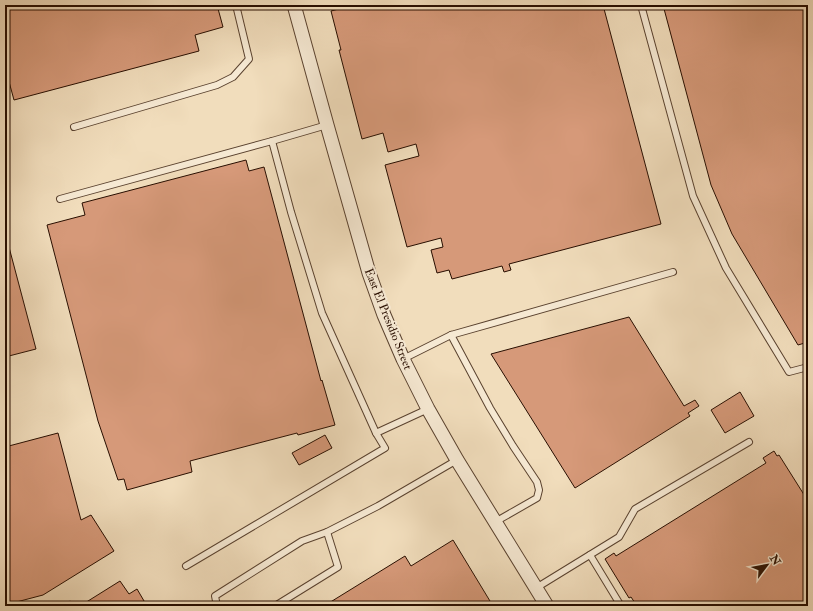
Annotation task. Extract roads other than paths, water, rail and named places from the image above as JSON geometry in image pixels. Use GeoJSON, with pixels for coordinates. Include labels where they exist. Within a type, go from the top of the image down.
{"type":"FeatureCollection","features":[{"type":"Feature","properties":{"kind":"street","name":"East El Presidio Street"},"geometry":{"type":"LineString","coordinates":[[294,5],[378,301],[403,359],[428,409],[457,460],[547,606]]}},
{"type":"Feature","properties":{"kind":"lane"},"geometry":{"type":"LineString","coordinates":[[74,127],[217,85],[233,78],[249,58],[236,5]]}},
{"type":"Feature","properties":{"kind":"lane"},"geometry":{"type":"LineString","coordinates":[[640,5],[693,196],[723,261],[789,372],[808,368]]}},
{"type":"Feature","properties":{"kind":"lane"},"geometry":{"type":"LineString","coordinates":[[60,199],[327,125]]}},
{"type":"Feature","properties":{"kind":"lane"},"geometry":{"type":"LineString","coordinates":[[186,566],[385,448],[376,433],[322,313],[291,212],[272,141]]}},
{"type":"Feature","properties":{"kind":"lane"},"geometry":{"type":"LineString","coordinates":[[403,359],[451,335],[673,272]]}},
{"type":"Feature","properties":{"kind":"lane"},"geometry":{"type":"LineString","coordinates":[[451,335],[490,408],[537,482],[540,490],[537,498],[495,522]]}},
{"type":"Feature","properties":{"kind":"lane"},"geometry":{"type":"LineString","coordinates":[[376,433],[428,409]]}},
{"type":"Feature","properties":{"kind":"lane"},"geometry":{"type":"LineString","coordinates":[[536,588],[619,537],[635,509],[749,442]]}},
{"type":"Feature","properties":{"kind":"lane"},"geometry":{"type":"LineString","coordinates":[[217,606],[215,596],[302,541],[327,532],[378,506],[457,460]]}},
{"type":"Feature","properties":{"kind":"lane"},"geometry":{"type":"LineString","coordinates":[[275,606],[338,567],[327,532]]}},
{"type":"Feature","properties":{"kind":"lane"},"geometry":{"type":"LineString","coordinates":[[590,555],[621,606]]}}]}
